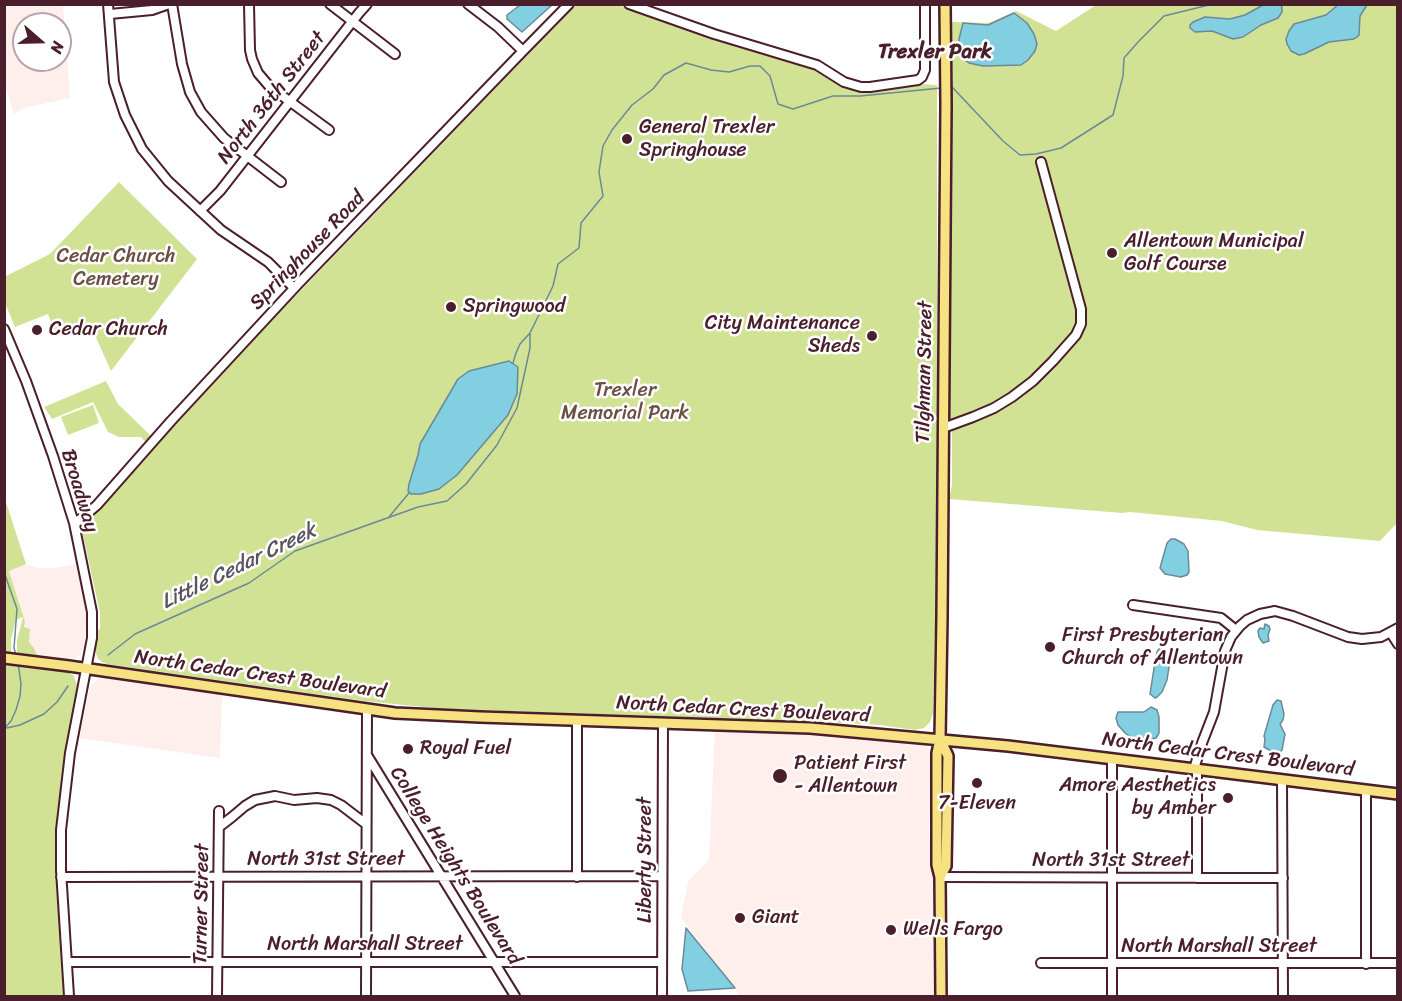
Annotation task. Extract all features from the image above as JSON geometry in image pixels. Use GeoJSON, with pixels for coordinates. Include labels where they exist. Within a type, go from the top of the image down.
{"type":"FeatureCollection","features":[{"type":"Feature","properties":{"kind":"main road","name":"Tilghman Street"},"geometry":{"type":"LineString","coordinates":[[941,996],[940,877],[937,865],[937,753],[940,739],[942,617],[945,4]]}},
{"type":"Feature","properties":{"kind":"main road","name":"North Cedar Crest Boulevard"},"geometry":{"type":"LineString","coordinates":[[4,658],[395,712],[440,716],[810,728],[940,739],[1398,794]]}},
{"type":"Feature","properties":{"kind":"street"},"geometry":{"type":"LineString","coordinates":[[108,4],[114,82],[132,132],[142,149],[168,181],[200,211],[230,237],[268,262],[294,288]]}},
{"type":"Feature","properties":{"kind":"street"},"geometry":{"type":"LineString","coordinates":[[110,14],[152,10],[171,4],[182,64],[190,92],[201,112],[214,127],[281,182]]}},
{"type":"Feature","properties":{"kind":"street"},"geometry":{"type":"LineString","coordinates":[[249,4],[250,50],[258,73],[270,87],[328,130]]}},
{"type":"Feature","properties":{"kind":"street"},"geometry":{"type":"LineString","coordinates":[[330,4],[395,54]]}},
{"type":"Feature","properties":{"kind":"street","name":"North 36th Street"},"geometry":{"type":"LineString","coordinates":[[200,211],[220,191],[367,4]]}},
{"type":"Feature","properties":{"kind":"street"},"geometry":{"type":"LineString","coordinates":[[468,4],[498,27],[523,51]]}},
{"type":"Feature","properties":{"kind":"street","name":"Springhouse Road"},"geometry":{"type":"LineString","coordinates":[[74,523],[97,505],[294,288],[570,4]]}},
{"type":"Feature","properties":{"kind":"street"},"geometry":{"type":"LineString","coordinates":[[629,4],[714,34],[817,65],[844,81],[861,87],[870,87],[918,80],[922,77],[925,70],[925,4]]}},
{"type":"Feature","properties":{"kind":"street"},"geometry":{"type":"LineString","coordinates":[[943,428],[994,408],[1012,397],[1033,381],[1053,361],[1076,335],[1082,324],[1081,309],[1041,162]]}},
{"type":"Feature","properties":{"kind":"street","name":"Broadway"},"geometry":{"type":"LineString","coordinates":[[4,329],[26,381],[74,523],[92,612],[92,638],[66,779],[61,831],[69,996]]}},
{"type":"Feature","properties":{"kind":"street"},"geometry":{"type":"LineString","coordinates":[[1133,605],[1221,618],[1236,630]]}},
{"type":"Feature","properties":{"kind":"street"},"geometry":{"type":"LineString","coordinates":[[1197,878],[1195,770],[1214,712],[1225,651],[1236,630],[1253,616],[1275,611],[1354,638],[1372,639],[1394,631],[1398,645]]}},
{"type":"Feature","properties":{"kind":"street"},"geometry":{"type":"LineString","coordinates":[[366,996],[367,709]]}},
{"type":"Feature","properties":{"kind":"street"},"geometry":{"type":"LineString","coordinates":[[577,720],[577,877]]}},
{"type":"Feature","properties":{"kind":"street","name":"Liberty Street"},"geometry":{"type":"LineString","coordinates":[[662,996],[663,724]]}},
{"type":"Feature","properties":{"kind":"street","name":"College Heights Boulevard"},"geometry":{"type":"LineString","coordinates":[[366,753],[515,996]]}},
{"type":"Feature","properties":{"kind":"street"},"geometry":{"type":"LineString","coordinates":[[1112,759],[1112,996]]}},
{"type":"Feature","properties":{"kind":"street"},"geometry":{"type":"LineString","coordinates":[[366,791],[371,779],[379,774]]}},
{"type":"Feature","properties":{"kind":"street"},"geometry":{"type":"LineString","coordinates":[[1282,780],[1283,996]]}},
{"type":"Feature","properties":{"kind":"street"},"geometry":{"type":"LineString","coordinates":[[1366,790],[1366,964]]}},
{"type":"Feature","properties":{"kind":"street"},"geometry":{"type":"LineString","coordinates":[[219,827],[255,800],[275,796],[294,800],[317,798],[331,800],[366,824]]}},
{"type":"Feature","properties":{"kind":"street","name":"Turner Street"},"geometry":{"type":"LineString","coordinates":[[217,996],[219,811]]}},
{"type":"Feature","properties":{"kind":"street","name":"North 31st Street"},"geometry":{"type":"LineString","coordinates":[[62,878],[662,876]]}},
{"type":"Feature","properties":{"kind":"street","name":"North 31st Street"},"geometry":{"type":"LineString","coordinates":[[940,877],[1283,878]]}},
{"type":"Feature","properties":{"kind":"street","name":"North Marshall Street"},"geometry":{"type":"LineString","coordinates":[[67,962],[662,962]]}},
{"type":"Feature","properties":{"kind":"street","name":"North Marshall Street"},"geometry":{"type":"LineString","coordinates":[[1041,963],[1398,963]]}},
{"type":"Feature","properties":{"kind":"shaded area"},"geometry":{"type":"Polygon","coordinates":[[[4,5],[63,5],[64,12],[12,12],[12,72],[68,72],[70,98],[24,108],[14,114],[5,85],[4,5]]]}},
{"type":"Feature","properties":{"kind":"shaded area"},"geometry":{"type":"Polygon","coordinates":[[[26,564],[38,568],[55,568],[77,564],[87,614],[84,647],[76,658],[37,655],[29,642],[24,628],[25,620],[9,570],[26,564]]]}},
{"type":"Feature","properties":{"kind":"shaded area"},"geometry":{"type":"Polygon","coordinates":[[[107,677],[222,693],[220,758],[79,738],[90,687],[98,679],[107,677]]]}},
{"type":"Feature","properties":{"kind":"shaded area"},"geometry":{"type":"Polygon","coordinates":[[[715,730],[844,734],[916,742],[927,747],[933,760],[929,827],[933,865],[935,996],[740,996],[681,917],[688,882],[709,859],[715,730]]]}},
{"type":"Feature","properties":{"kind":"green space","name":"Trexler Memorial Park"},"geometry":{"type":"Polygon","coordinates":[[[576,5],[617,5],[712,38],[820,71],[853,90],[873,92],[920,84],[937,85],[937,547],[933,713],[930,722],[924,728],[914,730],[880,725],[807,721],[444,709],[364,701],[102,662],[98,659],[95,650],[100,629],[100,613],[82,531],[84,524],[223,371],[576,5]]]}},
{"type":"Feature","properties":{"kind":"green space","name":"Allentown Municipal Golf Course"},"geometry":{"type":"Polygon","coordinates":[[[1096,5],[1397,5],[1397,523],[1380,541],[1257,530],[1222,521],[1130,512],[949,499],[952,485],[950,413],[952,22],[989,23],[1016,11],[1056,31],[1096,5]]]}},
{"type":"Feature","properties":{"kind":"green space","name":"Cedar Church Cemetery"},"geometry":{"type":"Polygon","coordinates":[[[119,182],[197,259],[111,371],[94,333],[89,333],[84,322],[55,333],[48,314],[15,327],[5,303],[4,277],[50,254],[119,182]]]}},
{"type":"Feature","properties":{"kind":"green space"},"geometry":{"type":"Polygon","coordinates":[[[106,381],[118,404],[151,436],[147,444],[141,437],[119,437],[108,432],[93,402],[52,419],[44,407],[106,381]]]}},
{"type":"Feature","properties":{"kind":"green space"},"geometry":{"type":"Polygon","coordinates":[[[93,405],[99,423],[68,435],[61,417],[93,405]]]}},
{"type":"Feature","properties":{"kind":"green space"},"geometry":{"type":"Polygon","coordinates":[[[5,499],[26,564],[9,571],[25,621],[24,627],[30,629],[29,642],[37,655],[17,651],[17,640],[23,617],[16,620],[11,639],[11,652],[5,652],[5,499]]]}},
{"type":"Feature","properties":{"kind":"green space"},"geometry":{"type":"Polygon","coordinates":[[[4,665],[67,672],[74,676],[77,685],[57,820],[56,860],[65,996],[5,996],[4,665]]]}},
{"type":"Feature","properties":{"kind":"water"},"geometry":{"type":"Polygon","coordinates":[[[1339,4],[1367,5],[1360,16],[1357,37],[1329,42],[1304,54],[1299,55],[1291,51],[1286,39],[1294,24],[1326,15],[1339,4]]]}},
{"type":"Feature","properties":{"kind":"water"},"geometry":{"type":"Polygon","coordinates":[[[520,5],[552,5],[522,32],[507,19],[507,15],[520,5]]]}},
{"type":"Feature","properties":{"kind":"water"},"geometry":{"type":"Polygon","coordinates":[[[1263,5],[1281,5],[1282,12],[1278,18],[1261,25],[1243,37],[1233,39],[1212,31],[1195,32],[1190,28],[1193,22],[1205,17],[1230,19],[1245,15],[1263,5]]]}},
{"type":"Feature","properties":{"kind":"water"},"geometry":{"type":"Polygon","coordinates":[[[1014,13],[1027,23],[1037,44],[1028,60],[1021,65],[983,66],[969,63],[962,58],[959,39],[963,23],[988,25],[1014,13]]]}},
{"type":"Feature","properties":{"kind":"water"},"geometry":{"type":"Polygon","coordinates":[[[509,361],[518,367],[517,394],[508,415],[457,475],[439,489],[411,494],[408,491],[409,484],[420,444],[458,379],[469,371],[509,361]]]}},
{"type":"Feature","properties":{"kind":"water"},"geometry":{"type":"Polygon","coordinates":[[[1171,539],[1184,544],[1188,551],[1189,572],[1187,575],[1181,577],[1165,574],[1160,568],[1167,543],[1171,539]]]}},
{"type":"Feature","properties":{"kind":"water"},"geometry":{"type":"Polygon","coordinates":[[[1265,624],[1270,629],[1269,641],[1263,643],[1258,631],[1260,628],[1264,629],[1265,624]]]}},
{"type":"Feature","properties":{"kind":"water"},"geometry":{"type":"Polygon","coordinates":[[[1159,649],[1169,655],[1169,667],[1162,692],[1155,698],[1150,694],[1159,649]]]}},
{"type":"Feature","properties":{"kind":"water"},"geometry":{"type":"Polygon","coordinates":[[[1277,700],[1281,701],[1284,714],[1280,724],[1285,734],[1280,752],[1264,747],[1264,736],[1273,705],[1277,700]]]}},
{"type":"Feature","properties":{"kind":"water"},"geometry":{"type":"Polygon","coordinates":[[[1151,707],[1157,710],[1159,717],[1159,733],[1156,738],[1150,740],[1132,738],[1118,725],[1116,718],[1118,712],[1144,712],[1151,707]]]}},
{"type":"Feature","properties":{"kind":"water"},"geometry":{"type":"Polygon","coordinates":[[[686,928],[735,988],[688,991],[682,969],[686,928]]]}},
{"type":"Feature","properties":{"kind":"waterway","name":"Little Cedar Creek"},"geometry":{"type":"LineString","coordinates":[[949,88],[953,88],[1003,141],[1020,155],[1061,148],[1113,115],[1123,76],[1124,58],[1164,16],[1213,4]]}},
{"type":"Feature","properties":{"kind":"waterway","name":"Little Cedar Creek"},"geometry":{"type":"LineString","coordinates":[[108,655],[135,634],[249,583],[295,551],[418,507],[447,501],[466,484],[497,445],[517,408],[530,348],[530,333],[553,286],[558,264],[579,248],[581,223],[603,196],[599,172],[603,146],[612,130],[632,105],[653,89],[664,75],[686,63],[729,72],[750,66],[760,66],[770,76],[778,104],[793,109],[833,96],[860,96],[941,88]]}},
{"type":"Feature","properties":{"kind":"waterway","name":"Little Cedar Creek"},"geometry":{"type":"LineString","coordinates":[[513,363],[520,344],[529,334]]}},
{"type":"Feature","properties":{"kind":"waterway","name":"Little Cedar Creek"},"geometry":{"type":"LineString","coordinates":[[389,517],[409,493]]}},
{"type":"Feature","properties":{"kind":"waterway"},"geometry":{"type":"LineString","coordinates":[[4,572],[17,609],[14,648],[16,655]]}},
{"type":"Feature","properties":{"kind":"waterway"},"geometry":{"type":"LineString","coordinates":[[4,729],[11,721],[20,696],[18,663]]}},
{"type":"Feature","properties":{"kind":"waterway","name":"Little Cedar Creek"},"geometry":{"type":"LineString","coordinates":[[7,728],[44,714],[57,702],[68,686]]}},
{"type":"Feature","properties":{"kind":"place","name":"General Trexler Springhouse"},"geometry":{"type":"Point","coordinates":[627,139]}},
{"type":"Feature","properties":{"kind":"place","name":"Allentown Municipal Golf Course"},"geometry":{"type":"Point","coordinates":[1112,253]}},
{"type":"Feature","properties":{"kind":"place","name":"Springwood"},"geometry":{"type":"Point","coordinates":[451,307]}},
{"type":"Feature","properties":{"kind":"place","name":"Cedar Church"},"geometry":{"type":"Point","coordinates":[37,330]}},
{"type":"Feature","properties":{"kind":"place","name":"City Maintenance Sheds"},"geometry":{"type":"Point","coordinates":[872,336]}},
{"type":"Feature","properties":{"kind":"place","name":"First Presbyterian Church of Allentown"},"geometry":{"type":"Point","coordinates":[1050,647]}},
{"type":"Feature","properties":{"kind":"place","name":"Royal Fuel"},"geometry":{"type":"Point","coordinates":[408,749]}},
{"type":"Feature","properties":{"kind":"place","name":"Patient First - Allentown"},"geometry":{"type":"Point","coordinates":[780,776]}},
{"type":"Feature","properties":{"kind":"place","name":"7-Eleven"},"geometry":{"type":"Point","coordinates":[977,783]}},
{"type":"Feature","properties":{"kind":"place","name":"Amore Aesthetics by Amber"},"geometry":{"type":"Point","coordinates":[1228,798]}},
{"type":"Feature","properties":{"kind":"place","name":"Giant"},"geometry":{"type":"Point","coordinates":[740,918]}},
{"type":"Feature","properties":{"kind":"place","name":"Wells Fargo"},"geometry":{"type":"Point","coordinates":[891,930]}},
{"type":"Feature","properties":{"kind":"district","name":"Trexler Park"},"geometry":{"type":"Point","coordinates":[935,53]}}]}
